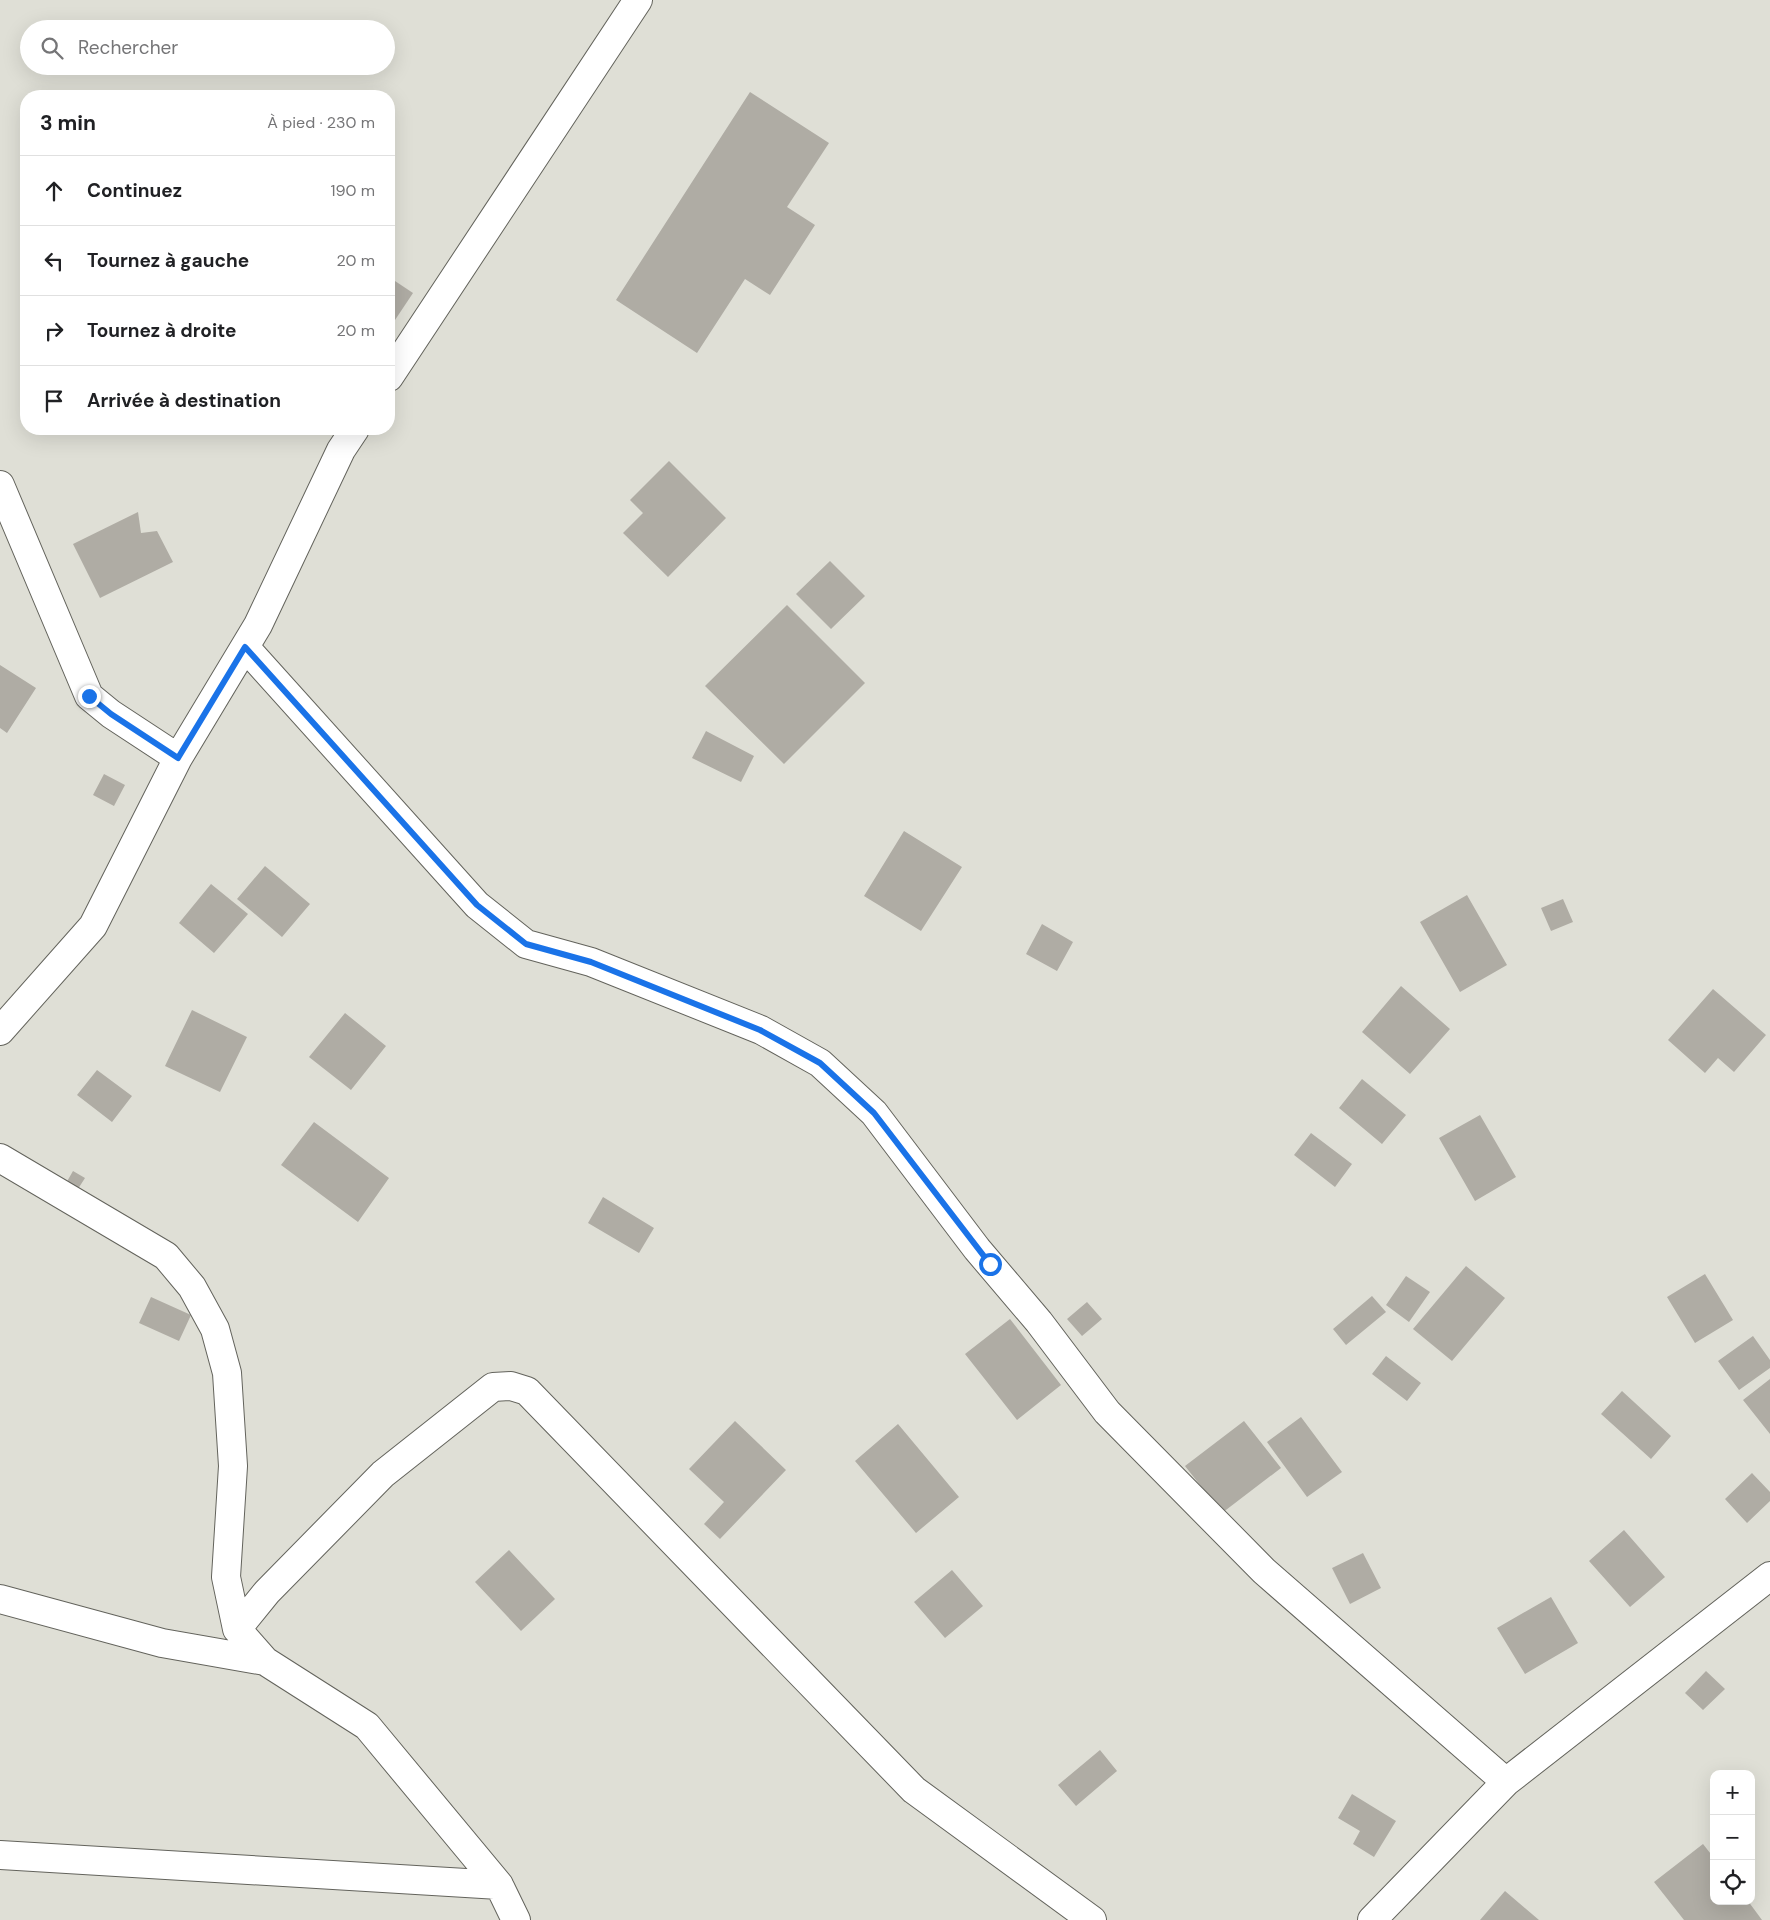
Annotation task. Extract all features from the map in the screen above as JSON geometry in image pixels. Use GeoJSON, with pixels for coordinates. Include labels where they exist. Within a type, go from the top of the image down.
{"type":"FeatureCollection","features":[{"type":"Feature","properties":{"kind":"street"},"geometry":{"type":"LineString","coordinates":[[395,368],[638,0]]}},
{"type":"Feature","properties":{"kind":"street"},"geometry":{"type":"LineString","coordinates":[[0,1031],[93,926],[178,758],[258,625],[341,450],[351,435]]}},
{"type":"Feature","properties":{"kind":"street"},"geometry":{"type":"LineString","coordinates":[[0,485],[89,696],[111,714],[178,758]]}},
{"type":"Feature","properties":{"kind":"street"},"geometry":{"type":"LineString","coordinates":[[245,647],[477,905],[526,944],[591,962],[752,1026],[820,1063],[874,1113],[977,1249],[1039,1322],[1107,1412],[1264,1571],[1506,1782]]}},
{"type":"Feature","properties":{"kind":"street"},"geometry":{"type":"LineString","coordinates":[[0,1158],[166,1256],[192,1287],[215,1329],[227,1373],[233,1466],[226,1577],[237,1629],[265,1660],[367,1726],[499,1886],[516,1920]]}},
{"type":"Feature","properties":{"kind":"street"},"geometry":{"type":"LineString","coordinates":[[237,1629],[267,1592],[383,1474],[493,1387],[511,1386],[527,1391],[914,1790],[1092,1920]]}},
{"type":"Feature","properties":{"kind":"street"},"geometry":{"type":"LineString","coordinates":[[1372,1920],[1506,1782],[1770,1576]]}},
{"type":"Feature","properties":{"kind":"street"},"geometry":{"type":"LineString","coordinates":[[0,1599],[162,1643],[265,1660]]}},
{"type":"Feature","properties":{"kind":"street"},"geometry":{"type":"LineString","coordinates":[[0,1855],[499,1886]]}},
{"type":"Feature","properties":{"kind":"building"},"geometry":{"type":"Polygon","coordinates":[[[750,92],[829,143],[787,207],[815,225],[770,295],[745,279],[697,353],[616,300],[750,92]]]}},
{"type":"Feature","properties":{"kind":"building"},"geometry":{"type":"Polygon","coordinates":[[[395,281],[413,293],[395,320],[395,281]]]}},
{"type":"Feature","properties":{"kind":"building"},"geometry":{"type":"Polygon","coordinates":[[[669,461],[726,518],[668,577],[623,533],[643,513],[630,500],[669,461]]]}},
{"type":"Feature","properties":{"kind":"building"},"geometry":{"type":"Polygon","coordinates":[[[138,512],[141,533],[157,531],[173,562],[100,598],[73,544],[138,512]]]}},
{"type":"Feature","properties":{"kind":"building"},"geometry":{"type":"Polygon","coordinates":[[[830,561],[865,596],[831,629],[796,594],[830,561]]]}},
{"type":"Feature","properties":{"kind":"building"},"geometry":{"type":"Polygon","coordinates":[[[787,605],[865,683],[784,764],[705,686],[787,605]]]}},
{"type":"Feature","properties":{"kind":"building"},"geometry":{"type":"Polygon","coordinates":[[[0,665],[36,688],[7,733],[0,728],[0,665]]]}},
{"type":"Feature","properties":{"kind":"building"},"geometry":{"type":"Polygon","coordinates":[[[706,731],[754,756],[741,782],[692,758],[706,731]]]}},
{"type":"Feature","properties":{"kind":"building"},"geometry":{"type":"Polygon","coordinates":[[[104,774],[125,785],[114,806],[93,795],[104,774]]]}},
{"type":"Feature","properties":{"kind":"building"},"geometry":{"type":"Polygon","coordinates":[[[904,831],[962,867],[921,931],[864,896],[904,831]]]}},
{"type":"Feature","properties":{"kind":"building"},"geometry":{"type":"Polygon","coordinates":[[[265,866],[310,904],[282,937],[237,899],[265,866]]]}},
{"type":"Feature","properties":{"kind":"building"},"geometry":{"type":"Polygon","coordinates":[[[211,884],[248,914],[214,953],[179,923],[211,884]]]}},
{"type":"Feature","properties":{"kind":"building"},"geometry":{"type":"Polygon","coordinates":[[[1467,895],[1507,965],[1460,992],[1420,922],[1467,895]]]}},
{"type":"Feature","properties":{"kind":"building"},"geometry":{"type":"Polygon","coordinates":[[[1563,899],[1573,922],[1551,931],[1541,908],[1563,899]]]}},
{"type":"Feature","properties":{"kind":"building"},"geometry":{"type":"Polygon","coordinates":[[[1042,924],[1073,942],[1057,971],[1026,954],[1042,924]]]}},
{"type":"Feature","properties":{"kind":"building"},"geometry":{"type":"Polygon","coordinates":[[[1401,986],[1450,1029],[1410,1074],[1362,1032],[1401,986]]]}},
{"type":"Feature","properties":{"kind":"building"},"geometry":{"type":"Polygon","coordinates":[[[1713,989],[1766,1035],[1734,1072],[1718,1058],[1705,1073],[1668,1040],[1713,989]]]}},
{"type":"Feature","properties":{"kind":"building"},"geometry":{"type":"Polygon","coordinates":[[[192,1010],[247,1037],[220,1092],[165,1066],[192,1010]]]}},
{"type":"Feature","properties":{"kind":"building"},"geometry":{"type":"Polygon","coordinates":[[[345,1013],[386,1046],[351,1090],[309,1057],[345,1013]]]}},
{"type":"Feature","properties":{"kind":"building"},"geometry":{"type":"Polygon","coordinates":[[[97,1070],[132,1096],[112,1122],[77,1095],[97,1070]]]}},
{"type":"Feature","properties":{"kind":"building"},"geometry":{"type":"Polygon","coordinates":[[[1362,1079],[1406,1115],[1382,1144],[1339,1108],[1362,1079]]]}},
{"type":"Feature","properties":{"kind":"building"},"geometry":{"type":"Polygon","coordinates":[[[1480,1115],[1516,1177],[1475,1201],[1439,1138],[1480,1115]]]}},
{"type":"Feature","properties":{"kind":"building"},"geometry":{"type":"Polygon","coordinates":[[[314,1122],[389,1178],[358,1222],[281,1165],[314,1122]]]}},
{"type":"Feature","properties":{"kind":"building"},"geometry":{"type":"Polygon","coordinates":[[[1311,1133],[1352,1164],[1335,1187],[1294,1155],[1311,1133]]]}},
{"type":"Feature","properties":{"kind":"building"},"geometry":{"type":"Polygon","coordinates":[[[73,1171],[85,1178],[76,1192],[65,1185],[73,1171]]]}},
{"type":"Feature","properties":{"kind":"building"},"geometry":{"type":"Polygon","coordinates":[[[603,1197],[654,1228],[639,1253],[588,1223],[603,1197]]]}},
{"type":"Feature","properties":{"kind":"building"},"geometry":{"type":"Polygon","coordinates":[[[1466,1266],[1505,1298],[1452,1361],[1413,1329],[1466,1266]]]}},
{"type":"Feature","properties":{"kind":"building"},"geometry":{"type":"Polygon","coordinates":[[[1705,1274],[1733,1320],[1695,1343],[1667,1297],[1705,1274]]]}},
{"type":"Feature","properties":{"kind":"building"},"geometry":{"type":"Polygon","coordinates":[[[1406,1276],[1430,1292],[1409,1322],[1386,1305],[1406,1276]]]}},
{"type":"Feature","properties":{"kind":"building"},"geometry":{"type":"Polygon","coordinates":[[[1372,1296],[1386,1312],[1346,1345],[1333,1329],[1372,1296]]]}},
{"type":"Feature","properties":{"kind":"building"},"geometry":{"type":"Polygon","coordinates":[[[151,1297],[191,1315],[179,1341],[139,1323],[151,1297]]]}},
{"type":"Feature","properties":{"kind":"building"},"geometry":{"type":"Polygon","coordinates":[[[1087,1302],[1102,1319],[1082,1336],[1067,1319],[1087,1302]]]}},
{"type":"Feature","properties":{"kind":"building"},"geometry":{"type":"Polygon","coordinates":[[[1010,1319],[1061,1385],[1017,1420],[965,1354],[1010,1319]]]}},
{"type":"Feature","properties":{"kind":"building"},"geometry":{"type":"Polygon","coordinates":[[[1753,1336],[1770,1360],[1770,1368],[1739,1390],[1718,1361],[1753,1336]]]}},
{"type":"Feature","properties":{"kind":"building"},"geometry":{"type":"Polygon","coordinates":[[[1386,1356],[1421,1383],[1407,1401],[1372,1374],[1386,1356]]]}},
{"type":"Feature","properties":{"kind":"building"},"geometry":{"type":"Polygon","coordinates":[[[1770,1379],[1770,1434],[1743,1400],[1770,1379]]]}},
{"type":"Feature","properties":{"kind":"building"},"geometry":{"type":"Polygon","coordinates":[[[1622,1391],[1671,1436],[1651,1459],[1601,1414],[1622,1391]]]}},
{"type":"Feature","properties":{"kind":"building"},"geometry":{"type":"Polygon","coordinates":[[[1301,1417],[1342,1472],[1307,1497],[1267,1442],[1301,1417]]]}},
{"type":"Feature","properties":{"kind":"building"},"geometry":{"type":"Polygon","coordinates":[[[735,1421],[786,1470],[720,1539],[704,1524],[724,1502],[689,1469],[735,1421]]]}},
{"type":"Feature","properties":{"kind":"building"},"geometry":{"type":"Polygon","coordinates":[[[1244,1421],[1281,1468],[1222,1513],[1185,1466],[1244,1421]]]}},
{"type":"Feature","properties":{"kind":"building"},"geometry":{"type":"Polygon","coordinates":[[[898,1424],[959,1497],[916,1533],[855,1461],[898,1424]]]}},
{"type":"Feature","properties":{"kind":"building"},"geometry":{"type":"Polygon","coordinates":[[[1752,1473],[1770,1492],[1770,1501],[1747,1523],[1725,1499],[1752,1473]]]}},
{"type":"Feature","properties":{"kind":"building"},"geometry":{"type":"Polygon","coordinates":[[[1624,1530],[1665,1577],[1630,1607],[1589,1561],[1624,1530]]]}},
{"type":"Feature","properties":{"kind":"building"},"geometry":{"type":"Polygon","coordinates":[[[509,1550],[555,1599],[521,1631],[475,1582],[509,1550]]]}},
{"type":"Feature","properties":{"kind":"building"},"geometry":{"type":"Polygon","coordinates":[[[1363,1553],[1381,1588],[1350,1604],[1332,1568],[1363,1553]]]}},
{"type":"Feature","properties":{"kind":"building"},"geometry":{"type":"Polygon","coordinates":[[[952,1570],[983,1606],[945,1638],[914,1602],[952,1570]]]}},
{"type":"Feature","properties":{"kind":"building"},"geometry":{"type":"Polygon","coordinates":[[[1551,1597],[1578,1643],[1525,1674],[1497,1628],[1551,1597]]]}},
{"type":"Feature","properties":{"kind":"building"},"geometry":{"type":"Polygon","coordinates":[[[1706,1671],[1725,1689],[1703,1710],[1685,1693],[1706,1671]]]}},
{"type":"Feature","properties":{"kind":"building"},"geometry":{"type":"Polygon","coordinates":[[[1100,1750],[1117,1771],[1076,1806],[1058,1785],[1100,1750]]]}},
{"type":"Feature","properties":{"kind":"building"},"geometry":{"type":"Polygon","coordinates":[[[1352,1794],[1396,1821],[1374,1857],[1353,1844],[1360,1831],[1338,1818],[1352,1794]]]}},
{"type":"Feature","properties":{"kind":"building"},"geometry":{"type":"Polygon","coordinates":[[[1703,1844],[1710,1853],[1710,1905],[1751,1905],[1762,1920],[1684,1920],[1654,1882],[1703,1844]]]}},
{"type":"Feature","properties":{"kind":"building"},"geometry":{"type":"Polygon","coordinates":[[[1505,1891],[1539,1920],[1480,1920],[1505,1891]]]}},
{"type":"Feature","properties":{"kind":"route"},"geometry":{"type":"LineString","coordinates":[[89,696],[111,714],[178,758],[245,647],[477,905],[526,944],[591,962],[760,1030],[820,1063],[874,1113],[990,1264]]}}]}
